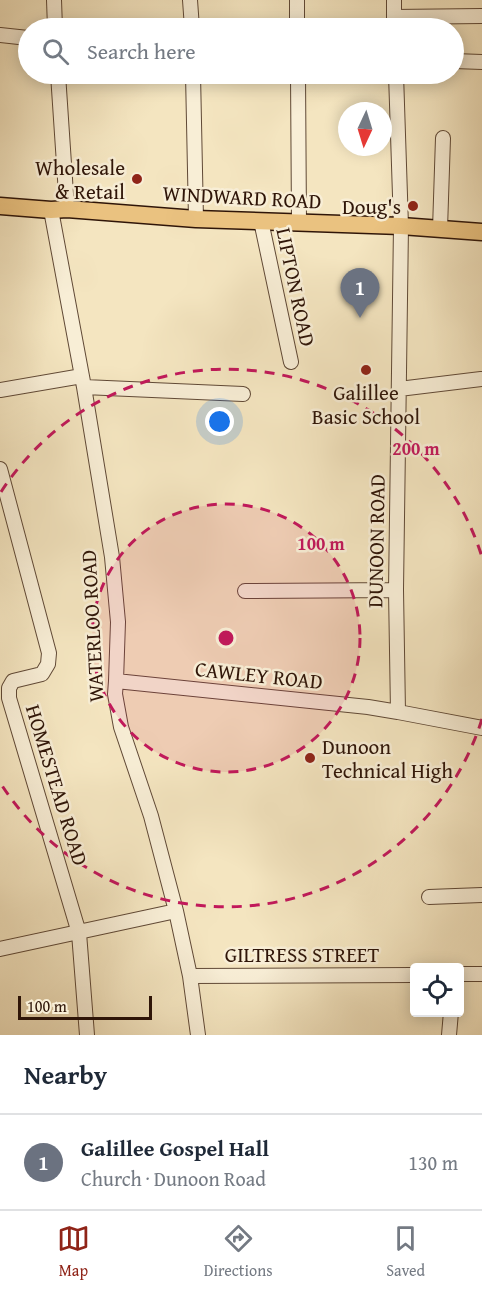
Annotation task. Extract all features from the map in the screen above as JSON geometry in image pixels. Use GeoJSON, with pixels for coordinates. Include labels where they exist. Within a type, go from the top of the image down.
{"type":"FeatureCollection","features":[{"type":"Feature","properties":{"kind":"main road","name":"WINDWARD ROAD"},"geometry":{"type":"LineString","coordinates":[[0,206],[196,219],[400,226],[482,232]]}},
{"type":"Feature","properties":{"kind":"street"},"geometry":{"type":"LineString","coordinates":[[54,0],[55,18]]}},
{"type":"Feature","properties":{"kind":"street"},"geometry":{"type":"LineString","coordinates":[[190,0],[191,18]]}},
{"type":"Feature","properties":{"kind":"street"},"geometry":{"type":"LineString","coordinates":[[297,0],[297,18]]}},
{"type":"Feature","properties":{"kind":"street"},"geometry":{"type":"LineString","coordinates":[[394,0],[394,18]]}},
{"type":"Feature","properties":{"kind":"street"},"geometry":{"type":"LineString","coordinates":[[457,18],[482,16]]}},
{"type":"Feature","properties":{"kind":"street"},"geometry":{"type":"LineString","coordinates":[[0,35],[18,37]]}},
{"type":"Feature","properties":{"kind":"street"},"geometry":{"type":"LineString","coordinates":[[464,61],[482,62]]}},
{"type":"Feature","properties":{"kind":"street","name":"WATERLOO ROAD"},"geometry":{"type":"LineString","coordinates":[[58,84],[59,210],[83,382],[112,557],[118,622],[115,694],[120,727],[151,816],[176,911],[190,976],[198,1035]]}},
{"type":"Feature","properties":{"kind":"street"},"geometry":{"type":"LineString","coordinates":[[193,84],[196,219]]}},
{"type":"Feature","properties":{"kind":"street"},"geometry":{"type":"LineString","coordinates":[[298,84],[299,223]]}},
{"type":"Feature","properties":{"kind":"street","name":"DUNOON ROAD"},"geometry":{"type":"LineString","coordinates":[[396,84],[400,226],[396,590],[398,712]]}},
{"type":"Feature","properties":{"kind":"street"},"geometry":{"type":"LineString","coordinates":[[440,229],[443,138]]}},
{"type":"Feature","properties":{"kind":"street","name":"LIPTON ROAD"},"geometry":{"type":"LineString","coordinates":[[261,221],[291,362]]}},
{"type":"Feature","properties":{"kind":"street"},"geometry":{"type":"LineString","coordinates":[[399,389],[481,379]]}},
{"type":"Feature","properties":{"kind":"street"},"geometry":{"type":"LineString","coordinates":[[0,390],[83,382],[243,394]]}},
{"type":"Feature","properties":{"kind":"street","name":"HOMESTEAD ROAD"},"geometry":{"type":"LineString","coordinates":[[0,469],[49,653],[48,664],[42,674],[14,681],[9,688],[9,698],[80,933],[87,1035]]}},
{"type":"Feature","properties":{"kind":"street"},"geometry":{"type":"LineString","coordinates":[[245,591],[396,590]]}},
{"type":"Feature","properties":{"kind":"street","name":"CAWLEY ROAD"},"geometry":{"type":"LineString","coordinates":[[116,681],[398,712],[482,728]]}},
{"type":"Feature","properties":{"kind":"street"},"geometry":{"type":"LineString","coordinates":[[429,897],[482,896]]}},
{"type":"Feature","properties":{"kind":"street"},"geometry":{"type":"LineString","coordinates":[[0,950],[176,911]]}},
{"type":"Feature","properties":{"kind":"street"},"geometry":{"type":"LineString","coordinates":[[464,974],[482,974]]}},
{"type":"Feature","properties":{"kind":"street","name":"GILTRESS STREET"},"geometry":{"type":"LineString","coordinates":[[190,976],[410,975]]}},
{"type":"Feature","properties":{"kind":"street"},"geometry":{"type":"LineString","coordinates":[[449,1035],[451,1017]]}},
{"type":"Feature","properties":{"kind":"place","name":"Wholesale & Retail"},"geometry":{"type":"Point","coordinates":[137,179]}},
{"type":"Feature","properties":{"kind":"place","name":"Doug's"},"geometry":{"type":"Point","coordinates":[413,206]}},
{"type":"Feature","properties":{"kind":"place","name":"Galillee Gospel Hall"},"geometry":{"type":"Point","coordinates":[360,318]}},
{"type":"Feature","properties":{"kind":"place","name":"Galillee Basic School"},"geometry":{"type":"Point","coordinates":[366,370]}},
{"type":"Feature","properties":{"kind":"place","name":"Dunoon Technical High"},"geometry":{"type":"Point","coordinates":[310,758]}}]}
